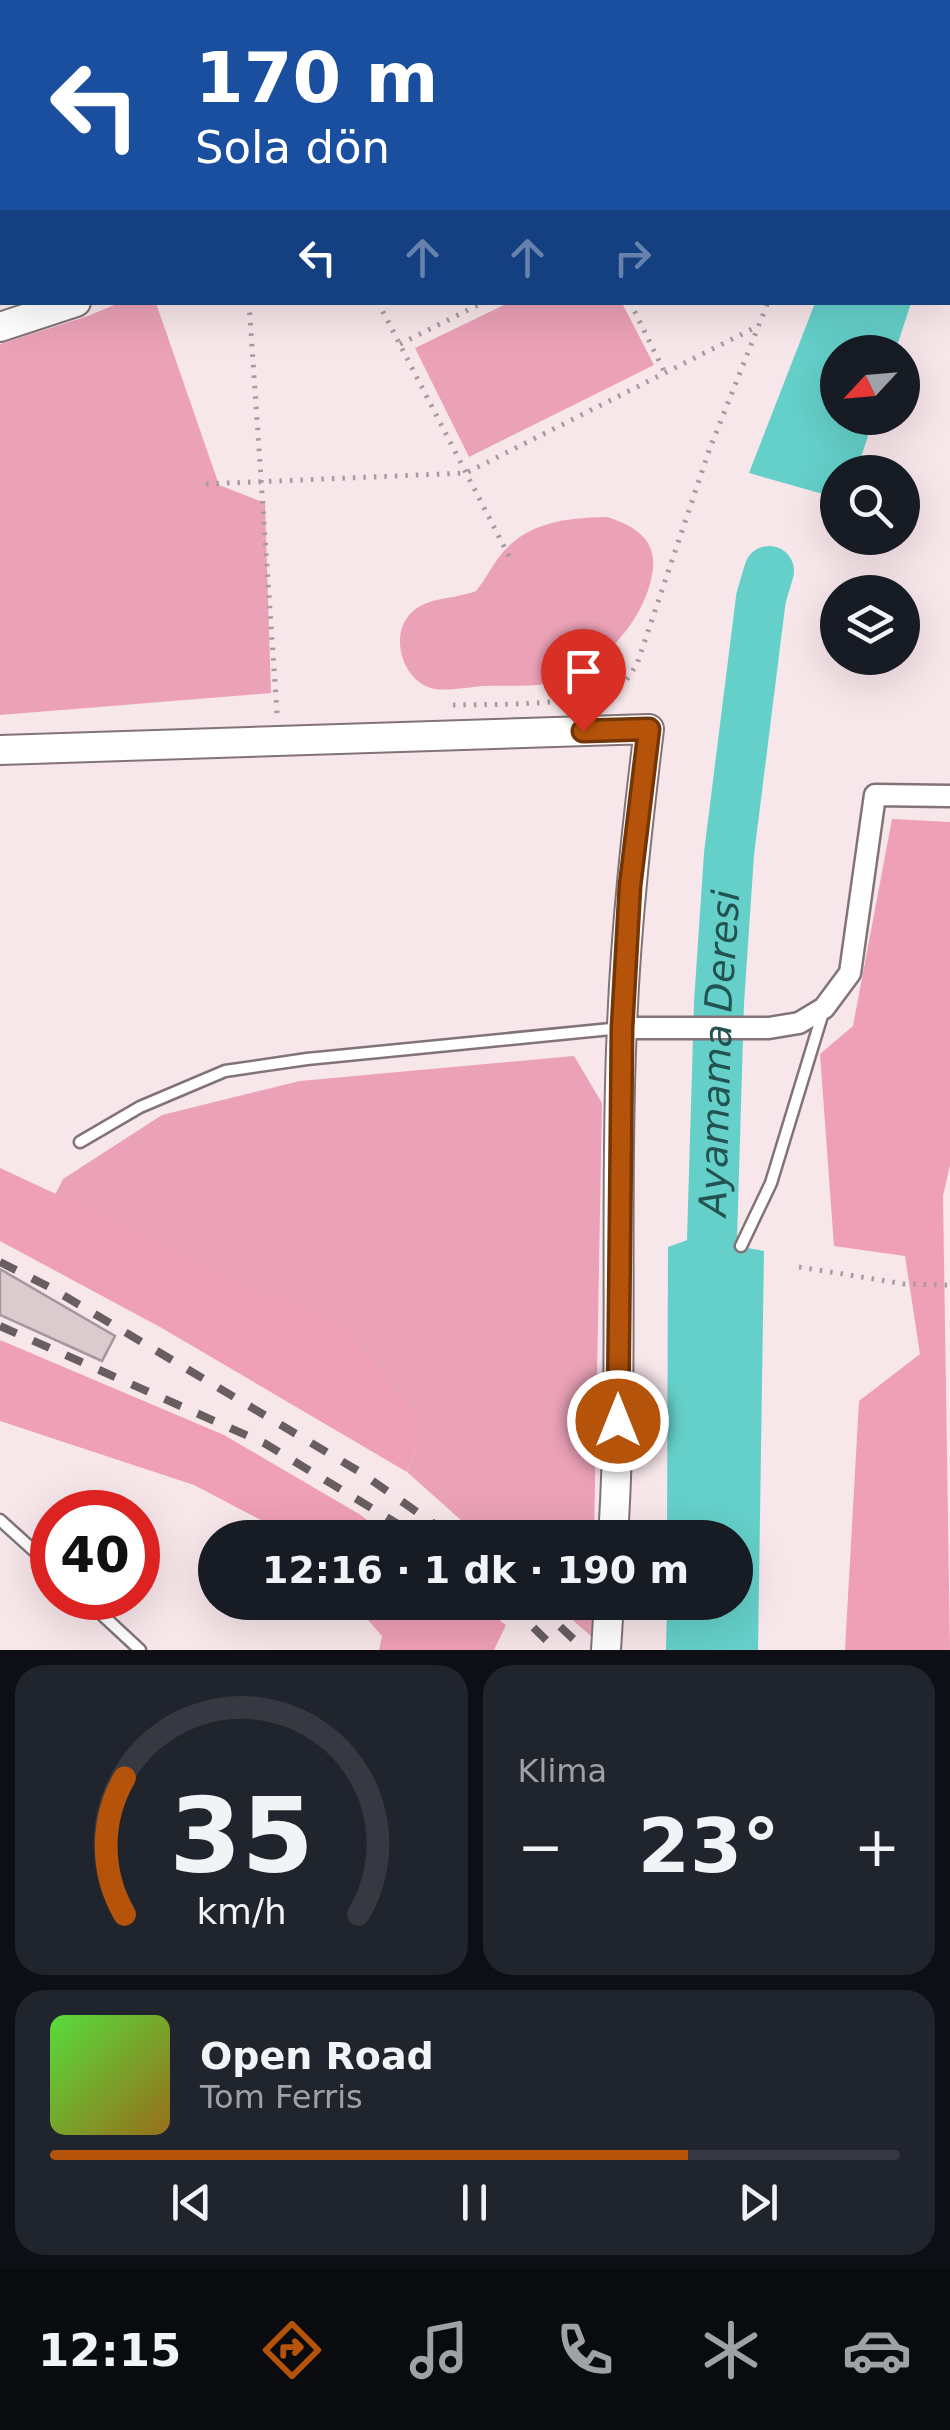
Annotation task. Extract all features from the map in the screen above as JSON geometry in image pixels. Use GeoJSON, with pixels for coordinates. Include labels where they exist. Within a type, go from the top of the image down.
{"type":"FeatureCollection","features":[{"type":"Feature","properties":{"kind":"street"},"geometry":{"type":"LineString","coordinates":[[0,326],[66,305]]}},
{"type":"Feature","properties":{"kind":"street"},"geometry":{"type":"LineString","coordinates":[[0,750],[649,729],[630,886],[636,1028],[614,1520]]}},
{"type":"Feature","properties":{"kind":"street"},"geometry":{"type":"LineString","coordinates":[[636,1028],[769,1028],[798,1023],[824,1008],[850,973],[875,795],[950,796]]}},
{"type":"Feature","properties":{"kind":"street"},"geometry":{"type":"LineString","coordinates":[[606,1650],[608,1620]]}},
{"type":"Feature","properties":{"kind":"lane"},"geometry":{"type":"LineString","coordinates":[[741,1246],[771,1183],[824,1008]]}},
{"type":"Feature","properties":{"kind":"lane"},"geometry":{"type":"LineString","coordinates":[[80,1142],[140,1107],[225,1071],[307,1059],[636,1028]]}},
{"type":"Feature","properties":{"kind":"lane"},"geometry":{"type":"LineString","coordinates":[[0,1520],[30,1547]]}},
{"type":"Feature","properties":{"kind":"lane"},"geometry":{"type":"LineString","coordinates":[[108,1620],[140,1650]]}},
{"type":"Feature","properties":{"kind":"path"},"geometry":{"type":"LineString","coordinates":[[249,305],[278,713]]}},
{"type":"Feature","properties":{"kind":"path"},"geometry":{"type":"LineString","coordinates":[[380,305],[511,560]]}},
{"type":"Feature","properties":{"kind":"path"},"geometry":{"type":"LineString","coordinates":[[400,344],[478,305]]}},
{"type":"Feature","properties":{"kind":"path"},"geometry":{"type":"LineString","coordinates":[[631,305],[665,373]]}},
{"type":"Feature","properties":{"kind":"path"},"geometry":{"type":"LineString","coordinates":[[452,705],[569,700],[602,694],[623,684],[638,664],[710,448],[767,305]]}},
{"type":"Feature","properties":{"kind":"path"},"geometry":{"type":"LineString","coordinates":[[206,484],[466,473],[759,326]]}},
{"type":"Feature","properties":{"kind":"path"},"geometry":{"type":"LineString","coordinates":[[799,1267],[905,1284],[950,1284]]}},
{"type":"Feature","properties":{"kind":"shaded area"},"geometry":{"type":"Polygon","coordinates":[[[114,305],[157,305],[219,485],[265,503],[271,693],[0,715],[0,344],[114,305]]]}},
{"type":"Feature","properties":{"kind":"shaded area"},"geometry":{"type":"Polygon","coordinates":[[[504,305],[623,305],[654,365],[469,457],[415,348],[504,305]]]}},
{"type":"Feature","properties":{"kind":"shaded area"},"geometry":{"type":"Polygon","coordinates":[[[607,517],[643,537],[653,563],[639,611],[628,629],[599,658],[564,679],[538,685],[437,689],[412,675],[400,643],[401,631],[412,612],[426,604],[476,591],[504,551],[538,527],[565,520],[607,517]]]}},
{"type":"Feature","properties":{"kind":"shaded area"},"geometry":{"type":"Polygon","coordinates":[[[892,819],[950,822],[950,1165],[943,1196],[950,1650],[845,1650],[859,1401],[920,1354],[905,1256],[834,1246],[820,1054],[853,1026],[892,819]]]}},
{"type":"Feature","properties":{"kind":"shaded area"},"geometry":{"type":"Polygon","coordinates":[[[574,1056],[602,1103],[594,1520],[461,1520],[407,1472],[416,1446],[55,1195],[63,1179],[162,1115],[300,1081],[574,1056]]]}},
{"type":"Feature","properties":{"kind":"shaded area"},"geometry":{"type":"Polygon","coordinates":[[[0,1168],[348,1330],[411,1409],[416,1446],[407,1472],[160,1327],[0,1241],[0,1168]]]}},
{"type":"Feature","properties":{"kind":"shaded area"},"geometry":{"type":"Polygon","coordinates":[[[0,1340],[224,1435],[367,1520],[261,1520],[194,1485],[0,1421],[0,1340]]]}},
{"type":"Feature","properties":{"kind":"shaded area"},"geometry":{"type":"Polygon","coordinates":[[[368,1620],[499,1620],[506,1625],[494,1650],[379,1650],[382,1636],[368,1620]]]}},
{"type":"Feature","properties":{"kind":"shaded area"},"geometry":{"type":"Polygon","coordinates":[[[572,1620],[592,1620],[592,1637],[572,1620]]]}},
{"type":"Feature","properties":{"kind":"water"},"geometry":{"type":"Polygon","coordinates":[[[814,305],[910,305],[901,335],[820,335],[820,435],[868,435],[862,455],[820,455],[820,493],[749,473],[814,305]]]}},
{"type":"Feature","properties":{"kind":"water"},"geometry":{"type":"Polygon","coordinates":[[[693,1238],[764,1251],[758,1650],[666,1650],[667,1620],[753,1620],[753,1520],[667,1520],[668,1247],[693,1238]]]}},
{"type":"Feature","properties":{"kind":"building"},"geometry":{"type":"Polygon","coordinates":[[[0,1269],[115,1336],[102,1361],[0,1315],[0,1269]]]}},
{"type":"Feature","properties":{"kind":"waterway","name":"Ayamama Deresi"},"geometry":{"type":"LineString","coordinates":[[710,1308],[719,1003],[729,854],[761,598],[769,571]]}},
{"type":"Feature","properties":{"kind":"railway"},"geometry":{"type":"LineString","coordinates":[[0,1262],[51,1288],[360,1472],[428,1520]]}},
{"type":"Feature","properties":{"kind":"railway"},"geometry":{"type":"LineString","coordinates":[[0,1326],[264,1443],[391,1520]]}},
{"type":"Feature","properties":{"kind":"railway"},"geometry":{"type":"LineString","coordinates":[[526,1620],[556,1650]]}},
{"type":"Feature","properties":{"kind":"railway"},"geometry":{"type":"LineString","coordinates":[[553,1620],[585,1650]]}},
{"type":"Feature","properties":{"kind":"route"},"geometry":{"type":"LineString","coordinates":[[583,731],[649,729],[630,886],[622,1028],[618,1421]]}}]}
